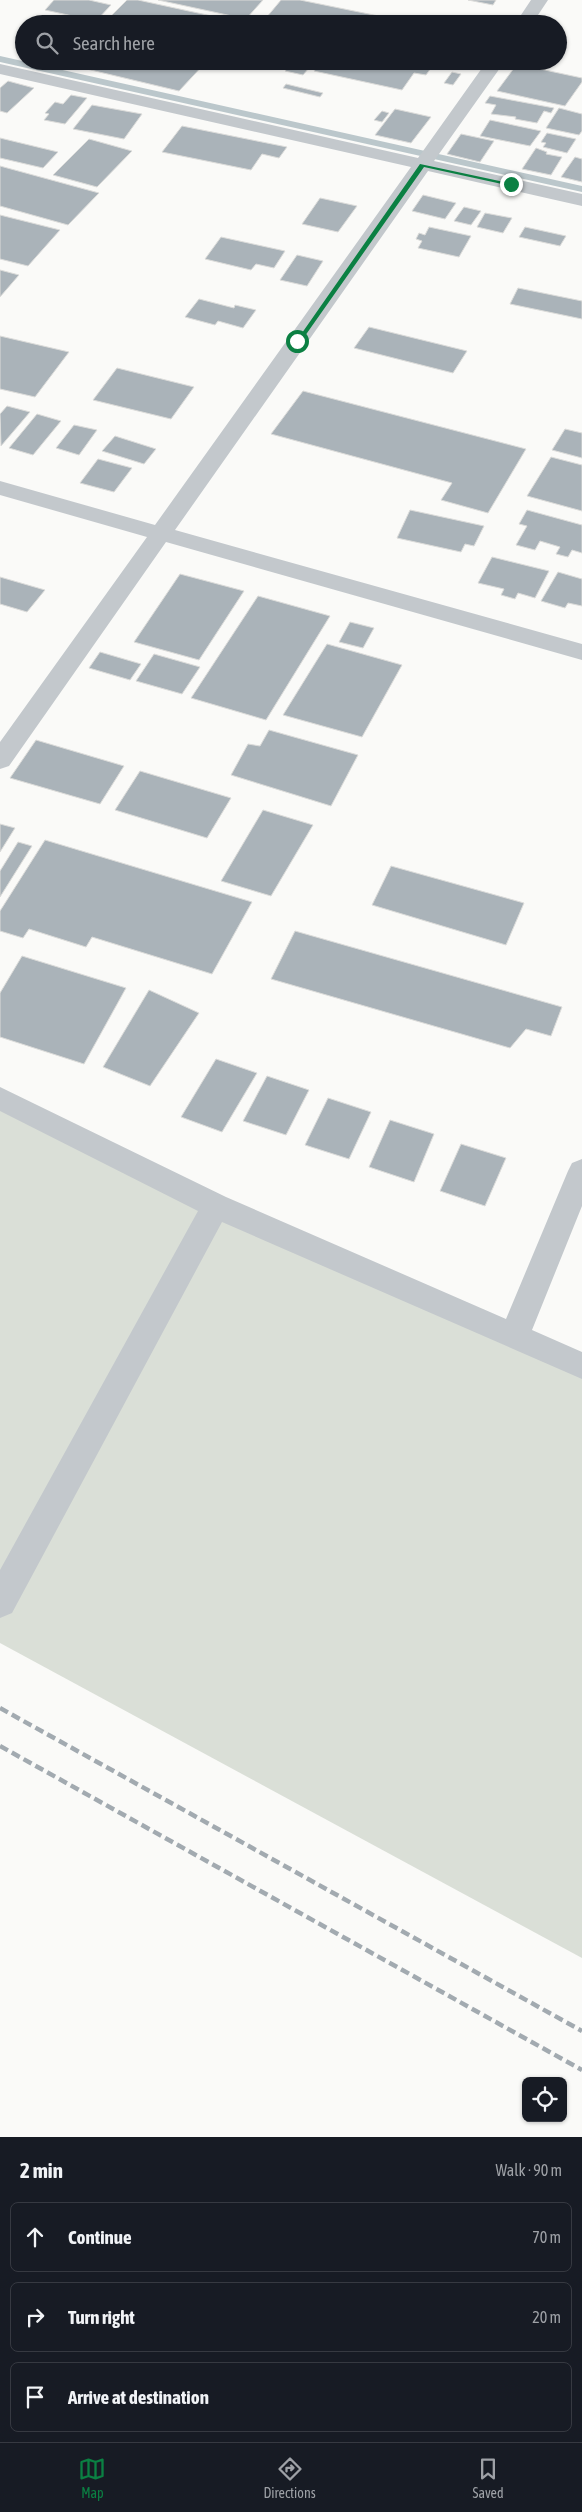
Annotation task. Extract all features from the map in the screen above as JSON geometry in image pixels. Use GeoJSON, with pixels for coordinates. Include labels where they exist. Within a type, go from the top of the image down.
{"type":"FeatureCollection","features":[{"type":"Feature","properties":{"kind":"street"},"geometry":{"type":"LineString","coordinates":[[529,15],[540,0]]}},
{"type":"Feature","properties":{"kind":"street"},"geometry":{"type":"LineString","coordinates":[[0,69],[582,200]]}},
{"type":"Feature","properties":{"kind":"street"},"geometry":{"type":"LineString","coordinates":[[0,760],[490,70]]}},
{"type":"Feature","properties":{"kind":"street"},"geometry":{"type":"LineString","coordinates":[[0,488],[582,652]]}},
{"type":"Feature","properties":{"kind":"street"},"geometry":{"type":"LineString","coordinates":[[0,1098],[216,1206],[582,1366]]}},
{"type":"Feature","properties":{"kind":"street"},"geometry":{"type":"LineString","coordinates":[[514,1336],[582,1171]]}},
{"type":"Feature","properties":{"kind":"street"},"geometry":{"type":"LineString","coordinates":[[0,1602],[216,1206]]}},
{"type":"Feature","properties":{"kind":"shaded area"},"geometry":{"type":"Polygon","coordinates":[[[0,1108],[582,1367],[582,1958],[0,1643],[0,1108]]]}},
{"type":"Feature","properties":{"kind":"building"},"geometry":{"type":"Polygon","coordinates":[[[54,0],[89,0],[111,5],[102,15],[68,15],[45,10],[54,0]]]}},
{"type":"Feature","properties":{"kind":"building"},"geometry":{"type":"Polygon","coordinates":[[[127,0],[138,0],[207,15],[112,15],[127,0]]]}},
{"type":"Feature","properties":{"kind":"building"},"geometry":{"type":"Polygon","coordinates":[[[158,0],[263,0],[250,15],[227,15],[158,0]]]}},
{"type":"Feature","properties":{"kind":"building"},"geometry":{"type":"Polygon","coordinates":[[[281,0],[300,0],[374,15],[268,15],[281,0]]]}},
{"type":"Feature","properties":{"kind":"building"},"geometry":{"type":"Polygon","coordinates":[[[468,0],[496,0],[493,5],[468,0]]]}},
{"type":"Feature","properties":{"kind":"building"},"geometry":{"type":"Polygon","coordinates":[[[91,70],[199,70],[179,91],[91,70]]]}},
{"type":"Feature","properties":{"kind":"building"},"geometry":{"type":"Polygon","coordinates":[[[286,70],[307,70],[303,75],[286,70]]]}},
{"type":"Feature","properties":{"kind":"building"},"geometry":{"type":"Polygon","coordinates":[[[430,70],[426,75],[414,73],[402,90],[314,71],[430,70]]]}},
{"type":"Feature","properties":{"kind":"building"},"geometry":{"type":"Polygon","coordinates":[[[513,70],[545,70],[582,78],[582,82],[565,106],[497,91],[513,70]]]}},
{"type":"Feature","properties":{"kind":"building"},"geometry":{"type":"Polygon","coordinates":[[[452,72],[461,74],[453,85],[444,83],[452,72]]]}},
{"type":"Feature","properties":{"kind":"building"},"geometry":{"type":"Polygon","coordinates":[[[8,81],[34,88],[7,113],[0,111],[0,88],[8,81]]]}},
{"type":"Feature","properties":{"kind":"building"},"geometry":{"type":"Polygon","coordinates":[[[286,84],[323,93],[320,97],[283,88],[286,84]]]}},
{"type":"Feature","properties":{"kind":"building"},"geometry":{"type":"Polygon","coordinates":[[[71,95],[87,98],[65,124],[44,120],[49,114],[45,113],[55,102],[63,104],[71,95]]]}},
{"type":"Feature","properties":{"kind":"building"},"geometry":{"type":"Polygon","coordinates":[[[490,96],[554,108],[551,113],[544,111],[537,123],[515,119],[516,117],[491,114],[496,105],[485,103],[490,96]]]}},
{"type":"Feature","properties":{"kind":"building"},"geometry":{"type":"Polygon","coordinates":[[[92,105],[142,114],[124,139],[73,129],[92,105]]]}},
{"type":"Feature","properties":{"kind":"building"},"geometry":{"type":"Polygon","coordinates":[[[559,108],[582,114],[582,131],[579,135],[546,128],[559,108]]]}},
{"type":"Feature","properties":{"kind":"building"},"geometry":{"type":"Polygon","coordinates":[[[395,109],[431,117],[411,143],[375,135],[395,109]]]}},
{"type":"Feature","properties":{"kind":"building"},"geometry":{"type":"Polygon","coordinates":[[[382,111],[389,113],[382,122],[374,120],[382,111]]]}},
{"type":"Feature","properties":{"kind":"building"},"geometry":{"type":"Polygon","coordinates":[[[490,120],[541,131],[530,146],[480,136],[490,120]]]}},
{"type":"Feature","properties":{"kind":"building"},"geometry":{"type":"Polygon","coordinates":[[[182,126],[287,147],[279,158],[262,154],[251,170],[162,152],[182,126]]]}},
{"type":"Feature","properties":{"kind":"building"},"geometry":{"type":"Polygon","coordinates":[[[547,133],[576,139],[567,153],[543,147],[546,143],[541,142],[547,133]]]}},
{"type":"Feature","properties":{"kind":"building"},"geometry":{"type":"Polygon","coordinates":[[[461,134],[494,141],[480,162],[447,154],[461,134]]]}},
{"type":"Feature","properties":{"kind":"building"},"geometry":{"type":"Polygon","coordinates":[[[0,138],[58,152],[43,168],[0,158],[0,138]]]}},
{"type":"Feature","properties":{"kind":"building"},"geometry":{"type":"Polygon","coordinates":[[[89,139],[132,151],[97,187],[53,175],[89,139]]]}},
{"type":"Feature","properties":{"kind":"building"},"geometry":{"type":"Polygon","coordinates":[[[536,148],[547,152],[546,154],[562,157],[551,175],[522,169],[536,148]]]}},
{"type":"Feature","properties":{"kind":"building"},"geometry":{"type":"Polygon","coordinates":[[[575,157],[582,159],[582,182],[561,177],[575,157]]]}},
{"type":"Feature","properties":{"kind":"building"},"geometry":{"type":"Polygon","coordinates":[[[0,166],[99,193],[68,225],[0,206],[0,166]]]}},
{"type":"Feature","properties":{"kind":"building"},"geometry":{"type":"Polygon","coordinates":[[[423,195],[456,203],[445,219],[412,211],[423,195]]]}},
{"type":"Feature","properties":{"kind":"building"},"geometry":{"type":"Polygon","coordinates":[[[320,198],[357,206],[338,232],[302,224],[320,198]]]}},
{"type":"Feature","properties":{"kind":"building"},"geometry":{"type":"Polygon","coordinates":[[[464,207],[481,211],[471,225],[454,221],[464,207]]]}},
{"type":"Feature","properties":{"kind":"building"},"geometry":{"type":"Polygon","coordinates":[[[485,213],[512,218],[503,233],[477,227],[485,213]]]}},
{"type":"Feature","properties":{"kind":"building"},"geometry":{"type":"Polygon","coordinates":[[[0,215],[60,230],[28,266],[0,259],[0,215]]]}},
{"type":"Feature","properties":{"kind":"building"},"geometry":{"type":"Polygon","coordinates":[[[429,227],[471,236],[459,257],[418,248],[422,241],[416,239],[419,233],[425,235],[429,227]]]}},
{"type":"Feature","properties":{"kind":"building"},"geometry":{"type":"Polygon","coordinates":[[[525,227],[566,236],[560,246],[519,237],[525,227]]]}},
{"type":"Feature","properties":{"kind":"building"},"geometry":{"type":"Polygon","coordinates":[[[221,237],[285,251],[274,268],[256,264],[251,270],[205,259],[221,237]]]}},
{"type":"Feature","properties":{"kind":"building"},"geometry":{"type":"Polygon","coordinates":[[[297,255],[323,261],[307,286],[280,280],[297,255]]]}},
{"type":"Feature","properties":{"kind":"building"},"geometry":{"type":"Polygon","coordinates":[[[0,270],[19,275],[0,297],[0,270]]]}},
{"type":"Feature","properties":{"kind":"building"},"geometry":{"type":"Polygon","coordinates":[[[518,288],[582,301],[582,319],[510,304],[518,288]]]}},
{"type":"Feature","properties":{"kind":"building"},"geometry":{"type":"Polygon","coordinates":[[[199,299],[234,308],[235,305],[256,310],[243,328],[218,321],[215,325],[185,317],[199,299]]]}},
{"type":"Feature","properties":{"kind":"building"},"geometry":{"type":"Polygon","coordinates":[[[369,327],[467,351],[453,373],[354,348],[369,327]]]}},
{"type":"Feature","properties":{"kind":"building"},"geometry":{"type":"Polygon","coordinates":[[[0,336],[69,352],[35,397],[0,389],[0,336]]]}},
{"type":"Feature","properties":{"kind":"building"},"geometry":{"type":"Polygon","coordinates":[[[117,368],[194,387],[171,419],[93,400],[117,368]]]}},
{"type":"Feature","properties":{"kind":"building"},"geometry":{"type":"Polygon","coordinates":[[[303,391],[526,449],[488,513],[441,500],[452,483],[271,434],[303,391]]]}},
{"type":"Feature","properties":{"kind":"building"},"geometry":{"type":"Polygon","coordinates":[[[7,406],[30,412],[1,446],[0,414],[7,406]]]}},
{"type":"Feature","properties":{"kind":"building"},"geometry":{"type":"Polygon","coordinates":[[[37,414],[61,421],[33,455],[9,448],[37,414]]]}},
{"type":"Feature","properties":{"kind":"building"},"geometry":{"type":"Polygon","coordinates":[[[74,425],[97,430],[79,455],[56,448],[74,425]]]}},
{"type":"Feature","properties":{"kind":"building"},"geometry":{"type":"Polygon","coordinates":[[[565,429],[582,433],[582,458],[552,450],[565,429]]]}},
{"type":"Feature","properties":{"kind":"building"},"geometry":{"type":"Polygon","coordinates":[[[115,436],[156,449],[144,464],[102,451],[115,436]]]}},
{"type":"Feature","properties":{"kind":"building"},"geometry":{"type":"Polygon","coordinates":[[[551,457],[582,465],[582,511],[527,496],[551,457]]]}},
{"type":"Feature","properties":{"kind":"building"},"geometry":{"type":"Polygon","coordinates":[[[98,459],[132,468],[114,492],[80,483],[98,459]]]}},
{"type":"Feature","properties":{"kind":"building"},"geometry":{"type":"Polygon","coordinates":[[[410,510],[484,526],[474,546],[465,544],[461,552],[397,538],[410,510]]]}},
{"type":"Feature","properties":{"kind":"building"},"geometry":{"type":"Polygon","coordinates":[[[527,510],[582,525],[582,553],[572,550],[568,557],[556,554],[560,547],[540,541],[535,550],[516,545],[527,526],[519,524],[527,510]]]}},
{"type":"Feature","properties":{"kind":"building"},"geometry":{"type":"Polygon","coordinates":[[[492,557],[549,571],[535,598],[518,593],[515,599],[501,595],[504,589],[478,583],[492,557]]]}},
{"type":"Feature","properties":{"kind":"building"},"geometry":{"type":"Polygon","coordinates":[[[558,572],[582,579],[582,606],[568,603],[565,608],[541,601],[558,572]]]}},
{"type":"Feature","properties":{"kind":"building"},"geometry":{"type":"Polygon","coordinates":[[[180,574],[244,591],[199,660],[134,642],[180,574]]]}},
{"type":"Feature","properties":{"kind":"building"},"geometry":{"type":"Polygon","coordinates":[[[0,577],[45,590],[27,612],[0,604],[0,577]]]}},
{"type":"Feature","properties":{"kind":"building"},"geometry":{"type":"Polygon","coordinates":[[[258,596],[330,616],[266,720],[191,698],[258,596]]]}},
{"type":"Feature","properties":{"kind":"building"},"geometry":{"type":"Polygon","coordinates":[[[350,622],[374,628],[363,648],[339,642],[350,622]]]}},
{"type":"Feature","properties":{"kind":"building"},"geometry":{"type":"Polygon","coordinates":[[[327,644],[402,665],[362,737],[283,715],[327,644]]]}},
{"type":"Feature","properties":{"kind":"building"},"geometry":{"type":"Polygon","coordinates":[[[100,652],[141,664],[130,680],[89,668],[100,652]]]}},
{"type":"Feature","properties":{"kind":"building"},"geometry":{"type":"Polygon","coordinates":[[[154,654],[200,667],[182,694],[136,681],[154,654]]]}},
{"type":"Feature","properties":{"kind":"building"},"geometry":{"type":"Polygon","coordinates":[[[269,730],[358,755],[331,806],[231,775],[248,744],[260,746],[269,730]]]}},
{"type":"Feature","properties":{"kind":"building"},"geometry":{"type":"Polygon","coordinates":[[[36,740],[124,766],[100,804],[10,778],[36,740]]]}},
{"type":"Feature","properties":{"kind":"building"},"geometry":{"type":"Polygon","coordinates":[[[140,771],[231,798],[207,838],[115,810],[140,771]]]}},
{"type":"Feature","properties":{"kind":"building"},"geometry":{"type":"Polygon","coordinates":[[[263,810],[313,825],[271,896],[221,881],[263,810]]]}},
{"type":"Feature","properties":{"kind":"building"},"geometry":{"type":"Polygon","coordinates":[[[0,824],[15,828],[0,852],[0,824]]]}},
{"type":"Feature","properties":{"kind":"building"},"geometry":{"type":"Polygon","coordinates":[[[45,840],[252,902],[212,974],[92,937],[86,947],[29,929],[23,938],[0,931],[0,911],[45,840]]]}},
{"type":"Feature","properties":{"kind":"building"},"geometry":{"type":"Polygon","coordinates":[[[18,842],[32,846],[0,897],[0,871],[18,842]]]}},
{"type":"Feature","properties":{"kind":"building"},"geometry":{"type":"Polygon","coordinates":[[[391,866],[524,903],[506,945],[372,905],[391,866]]]}},
{"type":"Feature","properties":{"kind":"building"},"geometry":{"type":"Polygon","coordinates":[[[295,931],[562,1007],[551,1036],[526,1029],[510,1048],[271,979],[295,931]]]}},
{"type":"Feature","properties":{"kind":"building"},"geometry":{"type":"Polygon","coordinates":[[[22,956],[126,988],[84,1064],[0,1037],[0,993],[22,956]]]}},
{"type":"Feature","properties":{"kind":"building"},"geometry":{"type":"Polygon","coordinates":[[[149,990],[199,1013],[150,1086],[103,1067],[149,990]]]}},
{"type":"Feature","properties":{"kind":"building"},"geometry":{"type":"Polygon","coordinates":[[[216,1059],[257,1073],[222,1132],[181,1117],[216,1059]]]}},
{"type":"Feature","properties":{"kind":"building"},"geometry":{"type":"Polygon","coordinates":[[[267,1076],[309,1090],[286,1135],[243,1121],[267,1076]]]}},
{"type":"Feature","properties":{"kind":"building"},"geometry":{"type":"Polygon","coordinates":[[[328,1098],[371,1112],[349,1159],[305,1145],[328,1098]]]}},
{"type":"Feature","properties":{"kind":"building"},"geometry":{"type":"Polygon","coordinates":[[[390,1120],[434,1134],[414,1182],[369,1167],[390,1120]]]}},
{"type":"Feature","properties":{"kind":"building"},"geometry":{"type":"Polygon","coordinates":[[[461,1144],[506,1158],[485,1206],[440,1191],[461,1144]]]}},
{"type":"Feature","properties":{"kind":"waterway"},"geometry":{"type":"LineString","coordinates":[[0,59],[15,62]]}},
{"type":"Feature","properties":{"kind":"waterway"},"geometry":{"type":"LineString","coordinates":[[49,70],[582,189]]}},
{"type":"Feature","properties":{"kind":"railway"},"geometry":{"type":"LineString","coordinates":[[0,1708],[582,2031]]}},
{"type":"Feature","properties":{"kind":"railway"},"geometry":{"type":"LineString","coordinates":[[0,1746],[582,2070]]}},
{"type":"Feature","properties":{"kind":"route"},"geometry":{"type":"LineString","coordinates":[[297,341],[422,165],[511,184]]}}]}
